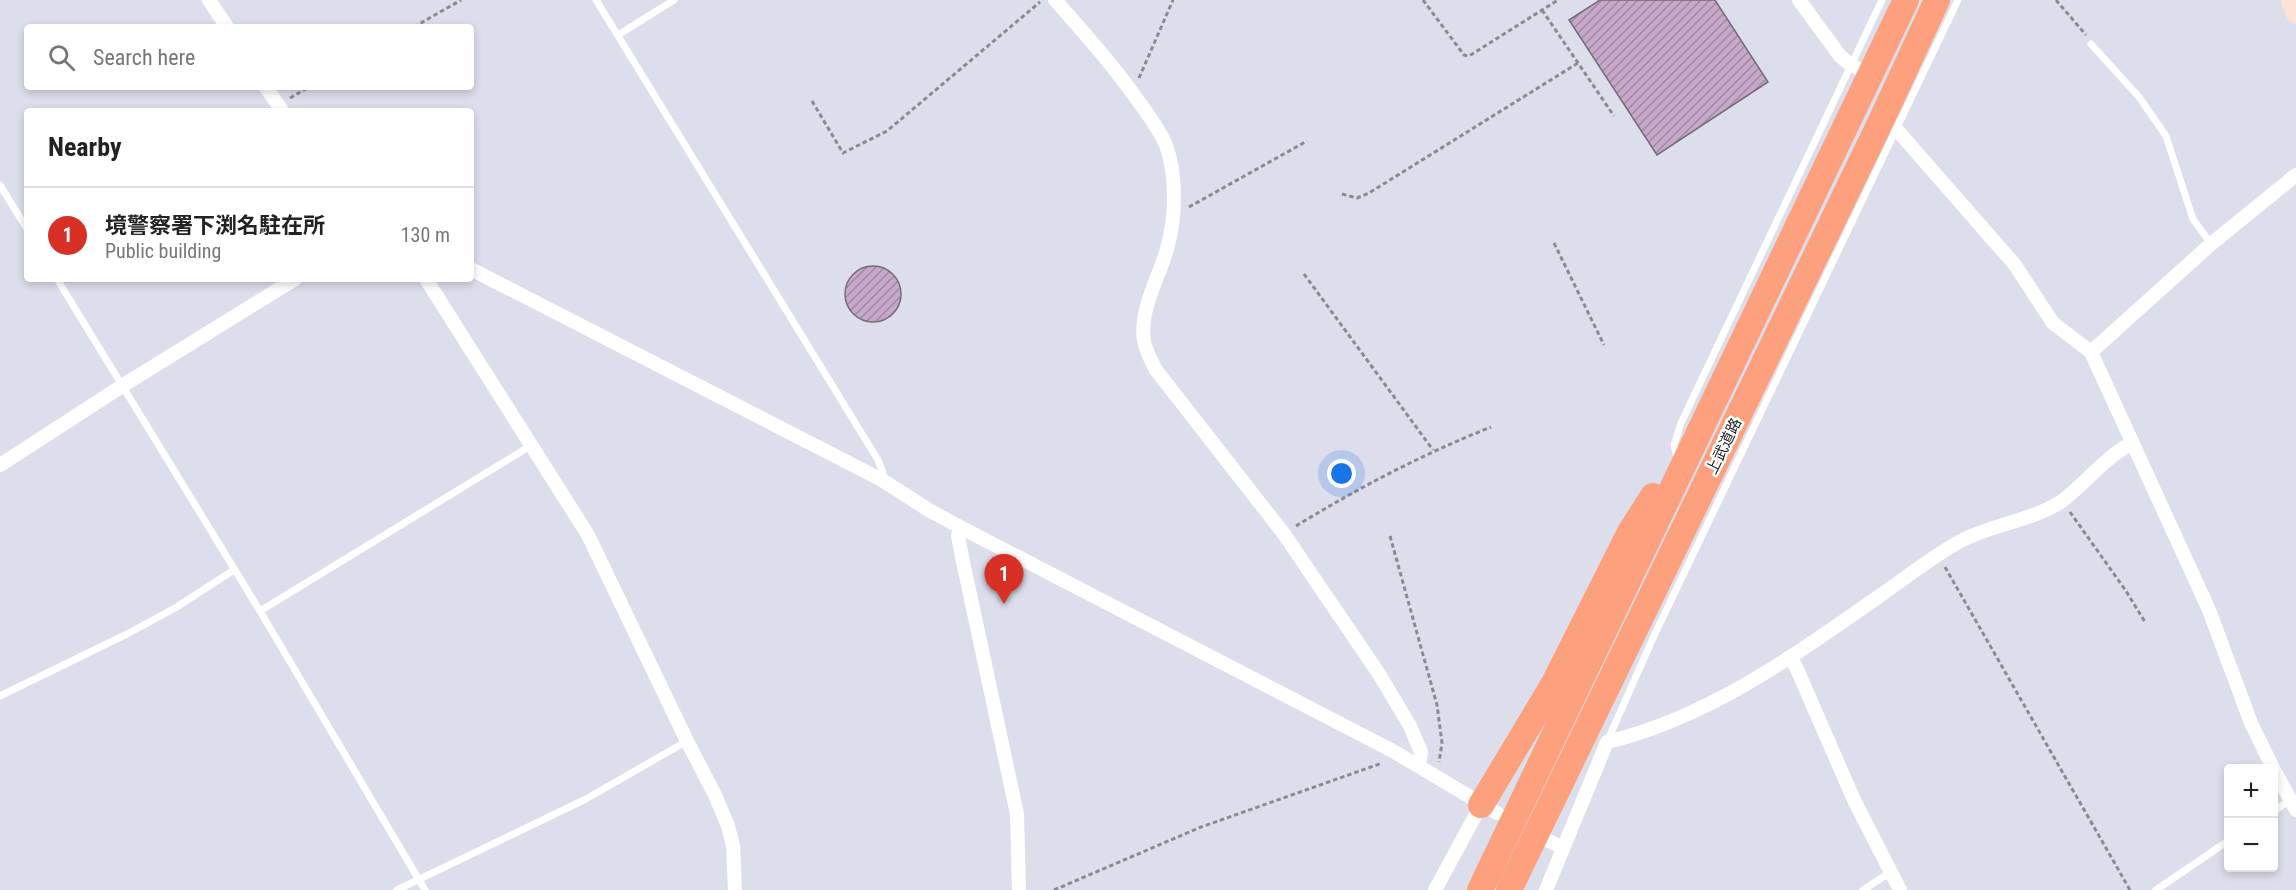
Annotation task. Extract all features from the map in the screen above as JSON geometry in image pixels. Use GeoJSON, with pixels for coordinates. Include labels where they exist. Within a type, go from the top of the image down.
{"type":"FeatureCollection","features":[{"type":"Feature","properties":{"kind":"highway","name":"上武道路"},"geometry":{"type":"LineString","coordinates":[[1480,890],[1708,414],[1861,70],[1906,0]]}},
{"type":"Feature","properties":{"kind":"highway","name":"上武道路"},"geometry":{"type":"LineString","coordinates":[[1509,890],[1890,125],[1937,0]]}},
{"type":"Feature","properties":{"kind":"highway"},"geometry":{"type":"LineString","coordinates":[[1489,809],[1630,532],[1677,457],[1708,414]]}},
{"type":"Feature","properties":{"kind":"main road"},"geometry":{"type":"LineString","coordinates":[[2291,0],[2296,14]]}},
{"type":"Feature","properties":{"kind":"street"},"geometry":{"type":"LineString","coordinates":[[209,0],[225,24]]}},
{"type":"Feature","properties":{"kind":"street"},"geometry":{"type":"LineString","coordinates":[[1055,0],[1133,93],[1157,127],[1166,146],[1171,168],[1173,211],[1167,248],[1148,303],[1145,319],[1144,340],[1147,352],[1156,370],[1284,534],[1379,674],[1405,717],[1421,752],[1419,765]]}},
{"type":"Feature","properties":{"kind":"street"},"geometry":{"type":"LineString","coordinates":[[1799,0],[1840,56],[1861,70]]}},
{"type":"Feature","properties":{"kind":"street"},"geometry":{"type":"LineString","coordinates":[[268,90],[280,108]]}},
{"type":"Feature","properties":{"kind":"street"},"geometry":{"type":"LineString","coordinates":[[1890,125],[2015,266],[2053,323],[2091,352],[2209,610],[2251,723],[2271,764]]}},
{"type":"Feature","properties":{"kind":"street"},"geometry":{"type":"LineString","coordinates":[[2091,352],[2211,244],[2296,175]]}},
{"type":"Feature","properties":{"kind":"street"},"geometry":{"type":"LineString","coordinates":[[474,271],[882,480],[960,527],[1394,751],[1489,809],[1435,890]]}},
{"type":"Feature","properties":{"kind":"street"},"geometry":{"type":"LineString","coordinates":[[0,465],[290,282]]}},
{"type":"Feature","properties":{"kind":"street"},"geometry":{"type":"LineString","coordinates":[[428,282],[588,535],[728,826],[733,846],[735,890]]}},
{"type":"Feature","properties":{"kind":"street"},"geometry":{"type":"LineString","coordinates":[[1546,890],[1607,742],[1702,707],[1790,657],[1938,555],[1969,537],[2062,501],[2120,449],[2132,443]]}},
{"type":"Feature","properties":{"kind":"street"},"geometry":{"type":"LineString","coordinates":[[960,527],[958,536],[1017,814],[1019,890]]}},
{"type":"Feature","properties":{"kind":"street"},"geometry":{"type":"LineString","coordinates":[[1790,657],[1858,809],[1900,890]]}},
{"type":"Feature","properties":{"kind":"street"},"geometry":{"type":"LineString","coordinates":[[2278,778],[2293,805]]}},
{"type":"Feature","properties":{"kind":"street"},"geometry":{"type":"LineString","coordinates":[[1545,839],[1563,848]]}},
{"type":"Feature","properties":{"kind":"lane"},"geometry":{"type":"LineString","coordinates":[[596,0],[878,460],[883,473],[882,480]]}},
{"type":"Feature","properties":{"kind":"lane"},"geometry":{"type":"LineString","coordinates":[[618,35],[674,0]]}},
{"type":"Feature","properties":{"kind":"lane"},"geometry":{"type":"LineString","coordinates":[[1677,457],[1674,445],[1681,423],[1861,70],[1882,0]]}},
{"type":"Feature","properties":{"kind":"lane"},"geometry":{"type":"LineString","coordinates":[[1607,742],[1890,125],[1958,0]]}},
{"type":"Feature","properties":{"kind":"lane"},"geometry":{"type":"LineString","coordinates":[[2091,44],[2139,97],[2166,136],[2193,219],[2211,244]]}},
{"type":"Feature","properties":{"kind":"lane"},"geometry":{"type":"LineString","coordinates":[[0,185],[24,225]]}},
{"type":"Feature","properties":{"kind":"lane"},"geometry":{"type":"LineString","coordinates":[[59,282],[260,611],[425,890]]}},
{"type":"Feature","properties":{"kind":"lane"},"geometry":{"type":"LineString","coordinates":[[260,611],[532,445]]}},
{"type":"Feature","properties":{"kind":"lane"},"geometry":{"type":"LineString","coordinates":[[0,696],[175,608],[234,570]]}},
{"type":"Feature","properties":{"kind":"lane"},"geometry":{"type":"LineString","coordinates":[[397,890],[586,799],[687,741]]}},
{"type":"Feature","properties":{"kind":"lane"},"geometry":{"type":"LineString","coordinates":[[2278,810],[2293,805]]}},
{"type":"Feature","properties":{"kind":"lane"},"geometry":{"type":"LineString","coordinates":[[2156,890],[2224,844]]}},
{"type":"Feature","properties":{"kind":"lane"},"geometry":{"type":"LineString","coordinates":[[1863,890],[1891,872]]}},
{"type":"Feature","properties":{"kind":"path"},"geometry":{"type":"LineString","coordinates":[[419,24],[461,0]]}},
{"type":"Feature","properties":{"kind":"path"},"geometry":{"type":"LineString","coordinates":[[812,101],[843,153],[887,131],[1042,0]]}},
{"type":"Feature","properties":{"kind":"path"},"geometry":{"type":"LineString","coordinates":[[1133,93],[1173,0]]}},
{"type":"Feature","properties":{"kind":"path"},"geometry":{"type":"LineString","coordinates":[[1424,0],[1464,55],[1469,56],[1558,0]]}},
{"type":"Feature","properties":{"kind":"path"},"geometry":{"type":"LineString","coordinates":[[2056,0],[2085,33],[2091,44]]}},
{"type":"Feature","properties":{"kind":"path"},"geometry":{"type":"LineString","coordinates":[[1542,10],[1614,116]]}},
{"type":"Feature","properties":{"kind":"path"},"geometry":{"type":"LineString","coordinates":[[1342,194],[1357,198],[1369,193],[1578,63]]}},
{"type":"Feature","properties":{"kind":"path"},"geometry":{"type":"LineString","coordinates":[[280,108],[305,90]]}},
{"type":"Feature","properties":{"kind":"path"},"geometry":{"type":"LineString","coordinates":[[1173,211],[1185,210],[1307,141]]}},
{"type":"Feature","properties":{"kind":"path"},"geometry":{"type":"LineString","coordinates":[[1554,243],[1604,345]]}},
{"type":"Feature","properties":{"kind":"path"},"geometry":{"type":"LineString","coordinates":[[1304,274],[1433,450]]}},
{"type":"Feature","properties":{"kind":"path"},"geometry":{"type":"LineString","coordinates":[[1284,534],[1358,489],[1433,450],[1491,427]]}},
{"type":"Feature","properties":{"kind":"path"},"geometry":{"type":"LineString","coordinates":[[2062,501],[2126,591],[2145,622]]}},
{"type":"Feature","properties":{"kind":"path"},"geometry":{"type":"LineString","coordinates":[[1390,536],[1437,705],[1442,743],[1439,763],[1433,774]]}},
{"type":"Feature","properties":{"kind":"path"},"geometry":{"type":"LineString","coordinates":[[1938,555],[2130,890]]}},
{"type":"Feature","properties":{"kind":"path"},"geometry":{"type":"LineString","coordinates":[[1054,890],[1202,827],[1383,762],[1394,751]]}},
{"type":"Feature","properties":{"kind":"building"},"geometry":{"type":"Polygon","coordinates":[[[1600,0],[1715,0],[1768,82],[1657,155],[1569,20],[1600,0]]]}},
{"type":"Feature","properties":{"kind":"building"},"geometry":{"type":"Polygon","coordinates":[[[873,266],[884,268],[893,274],[899,283],[901,294],[899,305],[893,314],[884,320],[873,322],[862,320],[853,314],[847,305],[845,294],[847,283],[853,274],[862,268],[873,266]]]}},
{"type":"Feature","properties":{"kind":"place","name":"境警察署下渕名駐在所"},"geometry":{"type":"Point","coordinates":[1004,604]}}]}
